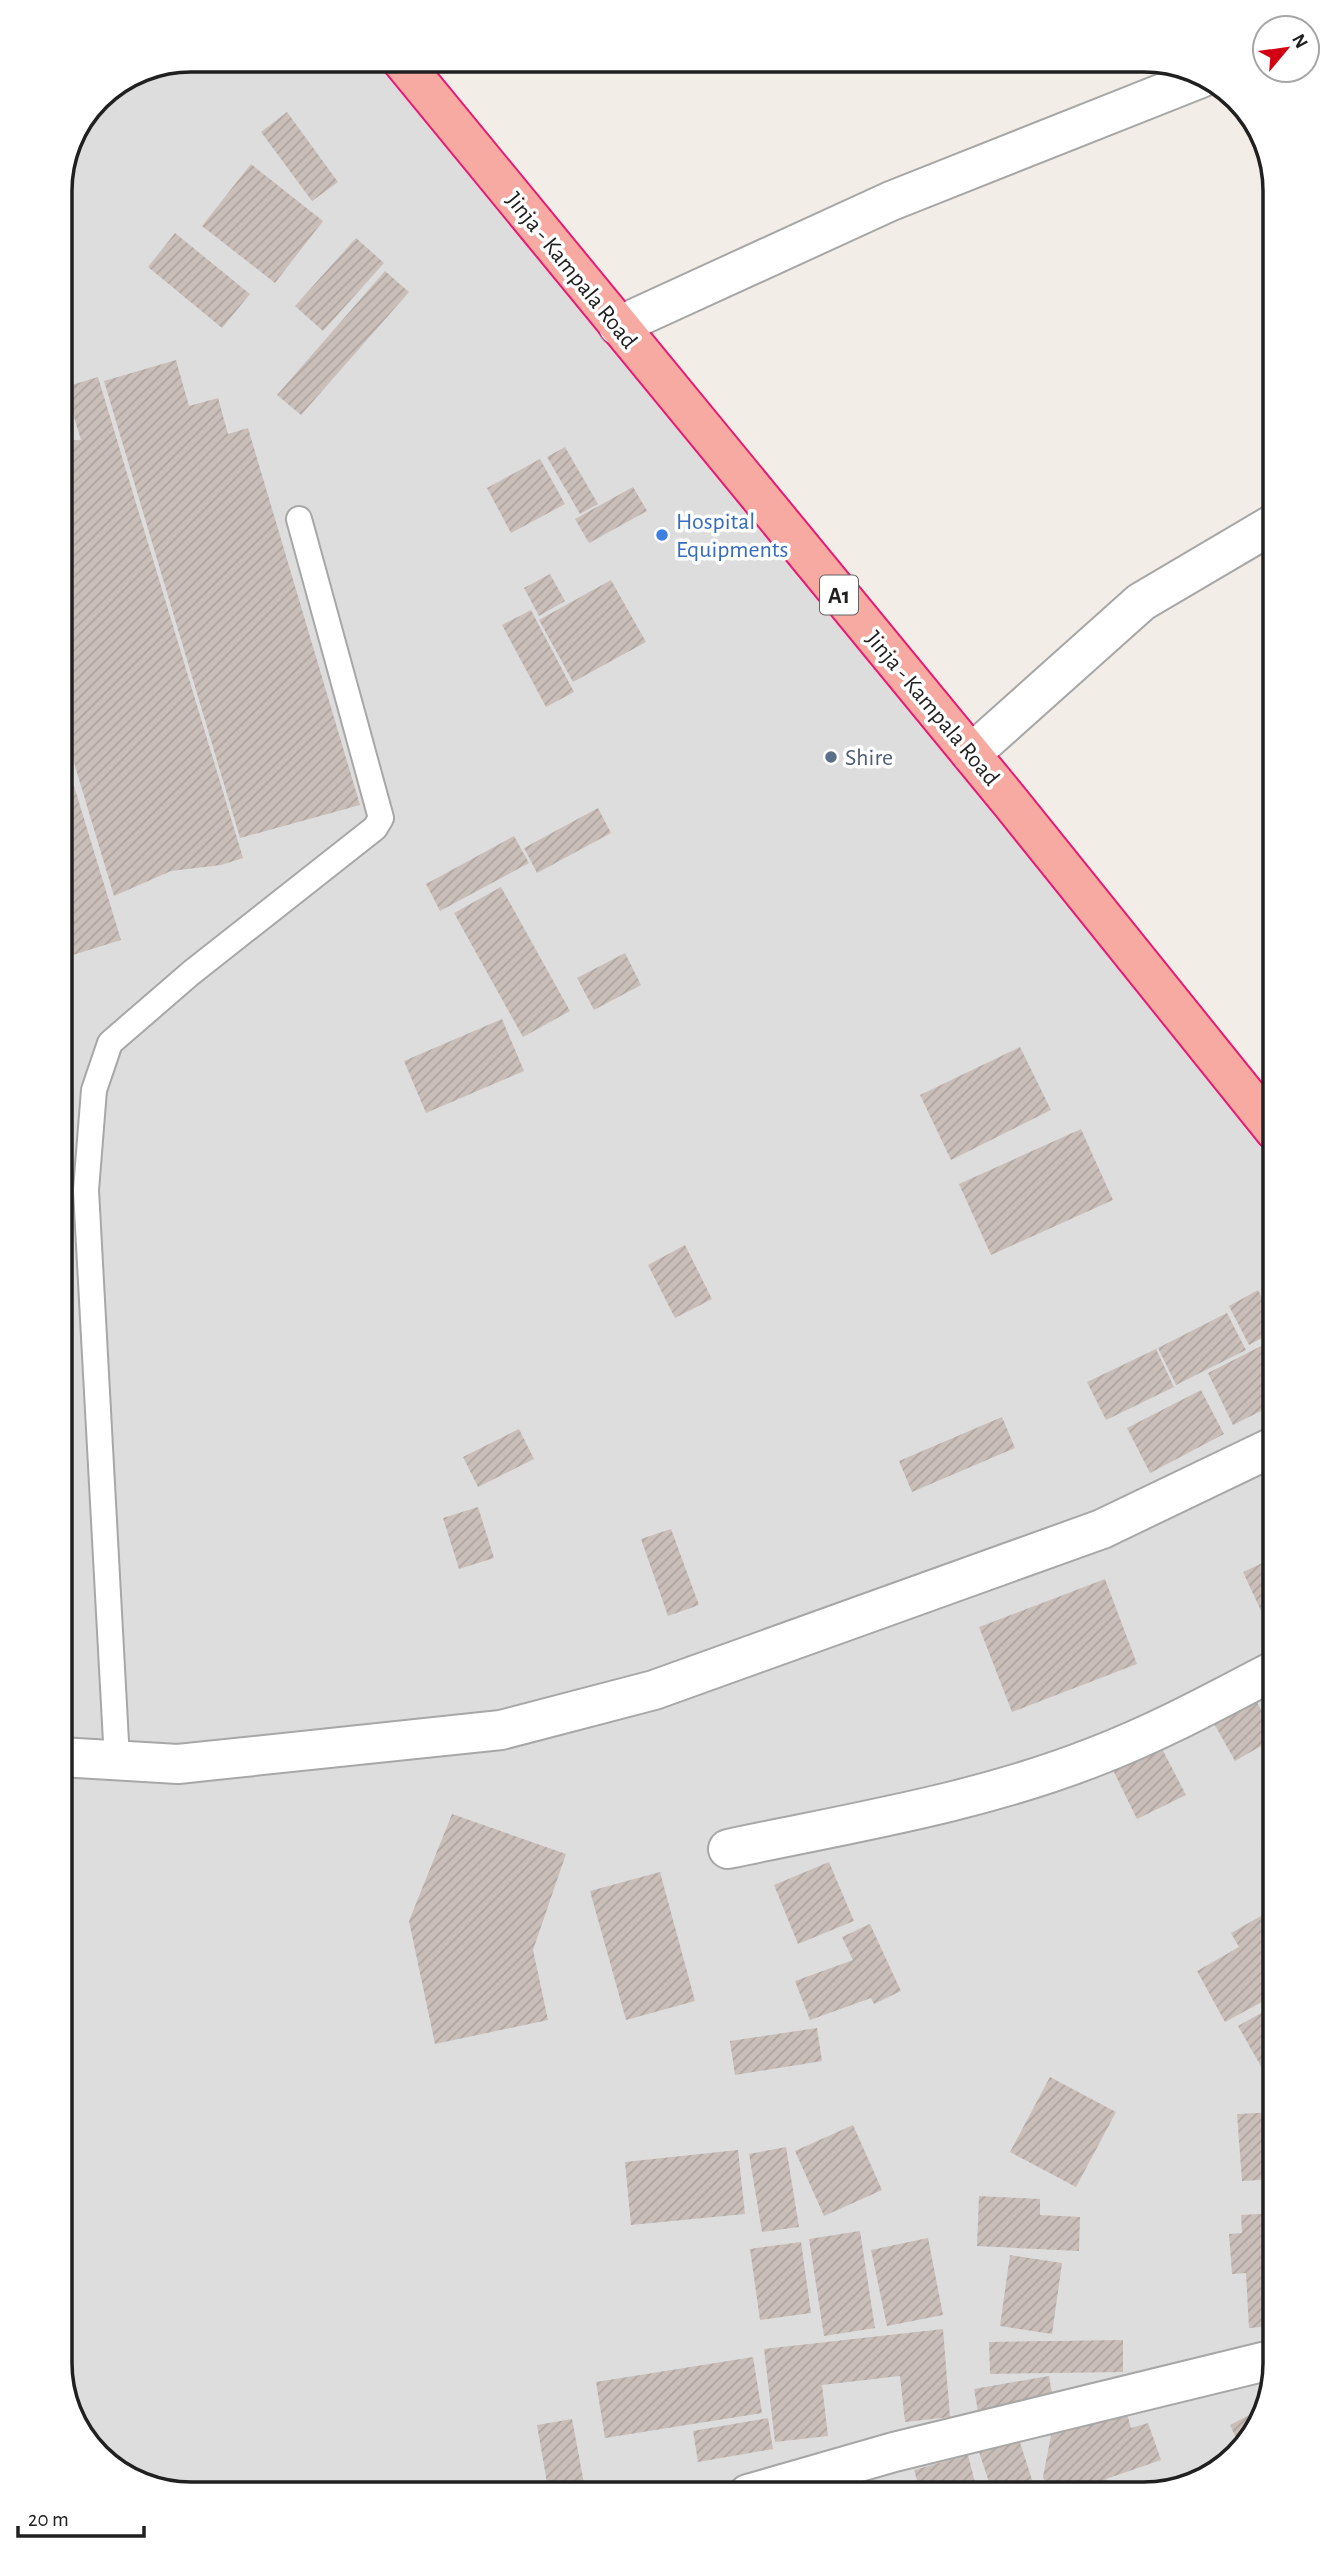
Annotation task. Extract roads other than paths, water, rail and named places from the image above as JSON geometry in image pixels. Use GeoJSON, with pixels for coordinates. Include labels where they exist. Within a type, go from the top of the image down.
{"type":"FeatureCollection","features":[{"type":"Feature","properties":{"kind":"highway","name":"Jinja - Kampala Road"},"geometry":{"type":"LineString","coordinates":[[411,72],[971,754],[1263,1115]]}},
{"type":"Feature","properties":{"kind":"street"},"geometry":{"type":"LineString","coordinates":[[618,327],[891,201],[1191,82]]}},
{"type":"Feature","properties":{"kind":"street"},"geometry":{"type":"LineString","coordinates":[[971,754],[1141,602],[1263,531]]}},
{"type":"Feature","properties":{"kind":"street"},"geometry":{"type":"LineString","coordinates":[[72,1758],[178,1764],[501,1730],[654,1690],[1102,1529],[1263,1452]]}},
{"type":"Feature","properties":{"kind":"street"},"geometry":{"type":"LineString","coordinates":[[728,1849],[982,1793],[1093,1758],[1188,1716],[1263,1677]]}},
{"type":"Feature","properties":{"kind":"street"},"geometry":{"type":"LineString","coordinates":[[790,2482],[894,2452],[1263,2362]]}},
{"type":"Feature","properties":{"kind":"lane"},"geometry":{"type":"LineString","coordinates":[[117,1760],[86,1190],[94,1090],[110,1043],[191,973],[376,828],[381,818],[299,519]]}},
{"type":"Feature","properties":{"kind":"place","name":"Hospital Equipments"},"geometry":{"type":"Point","coordinates":[662,535]}},
{"type":"Feature","properties":{"kind":"place","name":"Shire"},"geometry":{"type":"Point","coordinates":[831,757]}}]}
